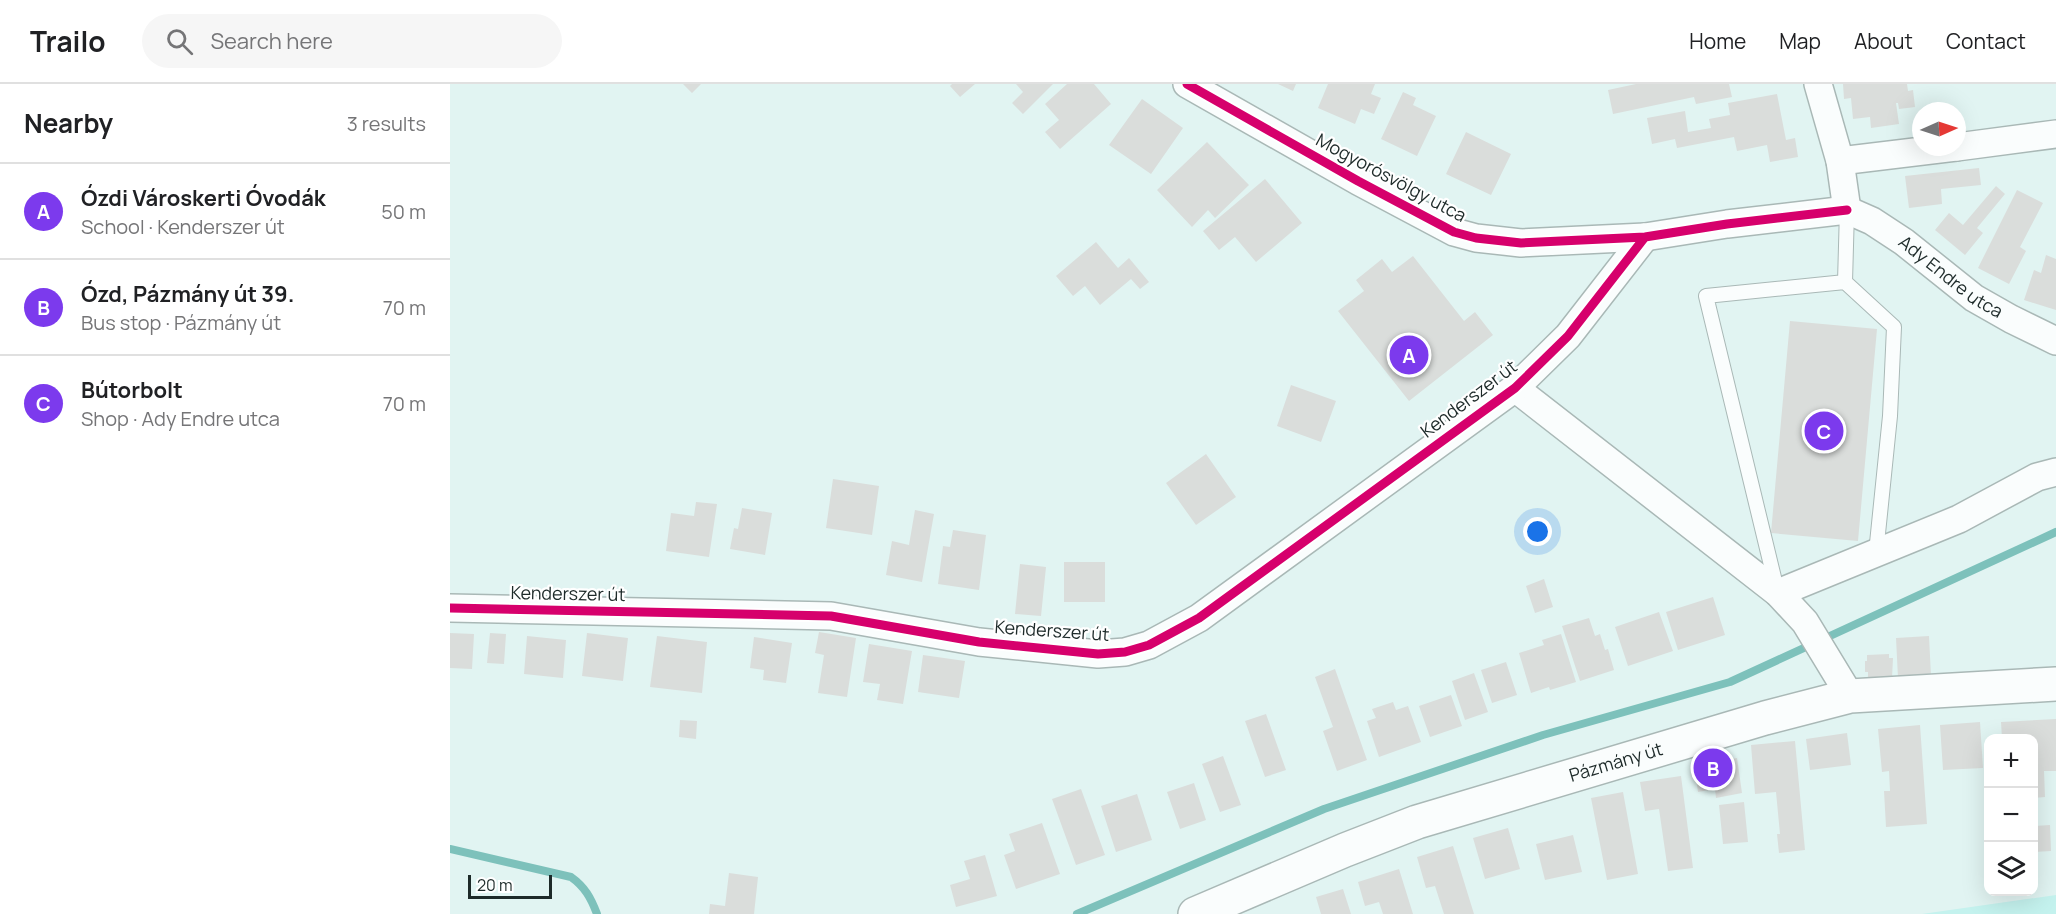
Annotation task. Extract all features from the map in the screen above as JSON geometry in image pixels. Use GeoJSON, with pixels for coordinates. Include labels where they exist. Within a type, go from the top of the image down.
{"type":"FeatureCollection","features":[{"type":"Feature","properties":{"kind":"main road","name":"Pázmány út"},"geometry":{"type":"LineString","coordinates":[[1195,914],[1417,822],[1657,749],[1850,696],[2056,684]]}},
{"type":"Feature","properties":{"kind":"street","name":"Mogyorósvölgy utca"},"geometry":{"type":"LineString","coordinates":[[1187,84],[1358,181],[1454,232],[1476,238],[1521,243],[1645,237],[1727,224],[1847,210]]}},
{"type":"Feature","properties":{"kind":"street"},"geometry":{"type":"LineString","coordinates":[[1818,84],[1840,161],[1847,210]]}},
{"type":"Feature","properties":{"kind":"street"},"geometry":{"type":"LineString","coordinates":[[1966,146],[2056,134]]}},
{"type":"Feature","properties":{"kind":"street"},"geometry":{"type":"LineString","coordinates":[[1840,161],[1912,152]]}},
{"type":"Feature","properties":{"kind":"street","name":"Ady Endre utca"},"geometry":{"type":"LineString","coordinates":[[1847,210],[1872,220],[1904,242],[1974,298],[2056,341]]}},
{"type":"Feature","properties":{"kind":"street","name":"Kenderszer út"},"geometry":{"type":"LineString","coordinates":[[450,608],[831,616],[980,642],[1098,654],[1125,652],[1149,645],[1198,618],[1515,388],[1568,336],[1645,237]]}},
{"type":"Feature","properties":{"kind":"street"},"geometry":{"type":"LineString","coordinates":[[1515,388],[1778,593],[1805,622],[1850,696]]}},
{"type":"Feature","properties":{"kind":"street"},"geometry":{"type":"LineString","coordinates":[[1778,593],[1959,519],[2037,477],[2056,472]]}},
{"type":"Feature","properties":{"kind":"lane"},"geometry":{"type":"LineString","coordinates":[[1845,282],[1847,210]]}},
{"type":"Feature","properties":{"kind":"lane"},"geometry":{"type":"LineString","coordinates":[[1778,593],[1706,296],[1845,282],[1894,327],[1890,417],[1876,553]]}},
{"type":"Feature","properties":{"kind":"shaded area"},"geometry":{"type":"Polygon","coordinates":[[[2056,895],[2056,914],[1922,914],[2056,895]]]}},
{"type":"Feature","properties":{"kind":"building"},"geometry":{"type":"Polygon","coordinates":[[[683,84],[701,84],[692,93],[683,84]]]}},
{"type":"Feature","properties":{"kind":"building"},"geometry":{"type":"Polygon","coordinates":[[[952,84],[975,84],[960,97],[950,86],[952,84]]]}},
{"type":"Feature","properties":{"kind":"building"},"geometry":{"type":"Polygon","coordinates":[[[1016,84],[1053,84],[1023,114],[1012,103],[1023,92],[1016,84]]]}},
{"type":"Feature","properties":{"kind":"building"},"geometry":{"type":"Polygon","coordinates":[[[1067,84],[1094,84],[1111,104],[1060,149],[1045,132],[1059,120],[1045,104],[1067,84]]]}},
{"type":"Feature","properties":{"kind":"building"},"geometry":{"type":"Polygon","coordinates":[[[1278,84],[1296,84],[1293,91],[1278,84]]]}},
{"type":"Feature","properties":{"kind":"building"},"geometry":{"type":"Polygon","coordinates":[[[1328,84],[1375,84],[1371,94],[1381,98],[1374,114],[1361,109],[1355,124],[1318,108],[1328,84]]]}},
{"type":"Feature","properties":{"kind":"building"},"geometry":{"type":"Polygon","coordinates":[[[1636,84],[1729,84],[1732,97],[1696,104],[1694,97],[1613,114],[1608,90],[1636,84]]]}},
{"type":"Feature","properties":{"kind":"building"},"geometry":{"type":"Polygon","coordinates":[[[1843,84],[1907,84],[1908,91],[1913,90],[1914,102],[1912,102],[1912,107],[1899,109],[1896,103],[1899,124],[1871,128],[1870,117],[1853,119],[1851,98],[1844,99],[1843,84]]]}},
{"type":"Feature","properties":{"kind":"building"},"geometry":{"type":"Polygon","coordinates":[[[1403,92],[1416,98],[1413,105],[1436,116],[1417,156],[1381,139],[1403,92]]]}},
{"type":"Feature","properties":{"kind":"building"},"geometry":{"type":"Polygon","coordinates":[[[1777,94],[1786,140],[1795,138],[1798,157],[1770,162],[1767,145],[1737,151],[1734,137],[1677,148],[1675,139],[1652,144],[1647,118],[1685,111],[1688,132],[1711,128],[1709,119],[1730,115],[1728,103],[1777,94]]]}},
{"type":"Feature","properties":{"kind":"building"},"geometry":{"type":"Polygon","coordinates":[[[1142,99],[1183,128],[1151,174],[1109,145],[1142,99]]]}},
{"type":"Feature","properties":{"kind":"building"},"geometry":{"type":"Polygon","coordinates":[[[1466,132],[1511,154],[1491,195],[1446,174],[1466,132]]]}},
{"type":"Feature","properties":{"kind":"building"},"geometry":{"type":"Polygon","coordinates":[[[1207,142],[1249,185],[1215,218],[1208,210],[1192,227],[1157,190],[1207,142]]]}},
{"type":"Feature","properties":{"kind":"building"},"geometry":{"type":"Polygon","coordinates":[[[1979,168],[1981,185],[1941,189],[1942,204],[1909,208],[1905,176],[1979,168]]]}},
{"type":"Feature","properties":{"kind":"building"},"geometry":{"type":"Polygon","coordinates":[[[1265,179],[1302,223],[1256,262],[1235,237],[1219,250],[1203,231],[1265,179]]]}},
{"type":"Feature","properties":{"kind":"building"},"geometry":{"type":"Polygon","coordinates":[[[1996,186],[2005,194],[1977,228],[1983,233],[1965,255],[1935,230],[1949,213],[1963,225],[1996,186]]]}},
{"type":"Feature","properties":{"kind":"building"},"geometry":{"type":"Polygon","coordinates":[[[2017,190],[2043,203],[2020,247],[2026,251],[2009,284],[1978,268],[2017,190]]]}},
{"type":"Feature","properties":{"kind":"building"},"geometry":{"type":"Polygon","coordinates":[[[1096,242],[1118,268],[1129,258],[1149,282],[1140,289],[1131,279],[1100,305],[1085,286],[1073,296],[1056,276],[1096,242]]]}},
{"type":"Feature","properties":{"kind":"building"},"geometry":{"type":"Polygon","coordinates":[[[2046,255],[2056,259],[2056,310],[2024,300],[2034,270],[2041,273],[2046,255]]]}},
{"type":"Feature","properties":{"kind":"building"},"geometry":{"type":"Polygon","coordinates":[[[1413,256],[1464,321],[1475,312],[1493,335],[1409,401],[1338,311],[1364,291],[1356,280],[1382,259],[1392,272],[1413,256]]]}},
{"type":"Feature","properties":{"kind":"building"},"geometry":{"type":"Polygon","coordinates":[[[1790,321],[1877,329],[1858,541],[1771,533],[1790,321]]]}},
{"type":"Feature","properties":{"kind":"building"},"geometry":{"type":"Polygon","coordinates":[[[1291,385],[1336,401],[1321,442],[1277,426],[1291,385]]]}},
{"type":"Feature","properties":{"kind":"building"},"geometry":{"type":"Polygon","coordinates":[[[1206,454],[1236,497],[1196,525],[1166,483],[1206,454]]]}},
{"type":"Feature","properties":{"kind":"building"},"geometry":{"type":"Polygon","coordinates":[[[833,479],[879,486],[872,535],[826,528],[833,479]]]}},
{"type":"Feature","properties":{"kind":"building"},"geometry":{"type":"Polygon","coordinates":[[[696,502],[717,504],[709,557],[666,551],[671,513],[694,516],[696,502]]]}},
{"type":"Feature","properties":{"kind":"building"},"geometry":{"type":"Polygon","coordinates":[[[742,508],[772,513],[765,555],[730,549],[734,528],[738,529],[742,508]]]}},
{"type":"Feature","properties":{"kind":"building"},"geometry":{"type":"Polygon","coordinates":[[[915,510],[934,514],[922,582],[886,575],[892,541],[909,545],[915,510]]]}},
{"type":"Feature","properties":{"kind":"building"},"geometry":{"type":"Polygon","coordinates":[[[953,530],[986,535],[979,590],[938,584],[943,546],[950,547],[953,530]]]}},
{"type":"Feature","properties":{"kind":"building"},"geometry":{"type":"Polygon","coordinates":[[[1064,562],[1105,562],[1105,602],[1064,602],[1064,562]]]}},
{"type":"Feature","properties":{"kind":"building"},"geometry":{"type":"Polygon","coordinates":[[[1020,564],[1046,567],[1041,616],[1015,614],[1020,564]]]}},
{"type":"Feature","properties":{"kind":"building"},"geometry":{"type":"Polygon","coordinates":[[[1544,579],[1553,607],[1535,613],[1526,586],[1544,579]]]}},
{"type":"Feature","properties":{"kind":"building"},"geometry":{"type":"Polygon","coordinates":[[[1713,597],[1725,635],[1678,650],[1666,612],[1713,597]]]}},
{"type":"Feature","properties":{"kind":"building"},"geometry":{"type":"Polygon","coordinates":[[[1659,612],[1673,651],[1628,666],[1615,627],[1659,612]]]}},
{"type":"Feature","properties":{"kind":"building"},"geometry":{"type":"Polygon","coordinates":[[[1589,618],[1595,636],[1600,634],[1605,650],[1608,649],[1614,670],[1580,681],[1562,626],[1589,618]]]}},
{"type":"Feature","properties":{"kind":"building"},"geometry":{"type":"Polygon","coordinates":[[[819,632],[856,638],[847,697],[818,693],[824,655],[815,653],[819,632]]]}},
{"type":"Feature","properties":{"kind":"building"},"geometry":{"type":"Polygon","coordinates":[[[450,633],[474,634],[472,669],[450,668],[450,633]]]}},
{"type":"Feature","properties":{"kind":"building"},"geometry":{"type":"Polygon","coordinates":[[[490,633],[506,634],[504,664],[487,663],[490,633]]]}},
{"type":"Feature","properties":{"kind":"building"},"geometry":{"type":"Polygon","coordinates":[[[587,633],[628,638],[623,681],[582,676],[587,633]]]}},
{"type":"Feature","properties":{"kind":"building"},"geometry":{"type":"Polygon","coordinates":[[[1561,634],[1576,682],[1531,693],[1519,653],[1544,645],[1542,640],[1561,634]]]}},
{"type":"Feature","properties":{"kind":"building"},"geometry":{"type":"Polygon","coordinates":[[[527,636],[566,640],[563,678],[524,674],[527,636]]]}},
{"type":"Feature","properties":{"kind":"building"},"geometry":{"type":"Polygon","coordinates":[[[657,636],[707,642],[702,693],[650,687],[657,636]]]}},
{"type":"Feature","properties":{"kind":"building"},"geometry":{"type":"Polygon","coordinates":[[[1929,636],[1931,676],[1898,678],[1896,638],[1929,636]]]}},
{"type":"Feature","properties":{"kind":"building"},"geometry":{"type":"Polygon","coordinates":[[[754,637],[792,643],[786,683],[763,680],[764,670],[750,668],[754,637]]]}},
{"type":"Feature","properties":{"kind":"building"},"geometry":{"type":"Polygon","coordinates":[[[869,644],[912,651],[903,704],[877,700],[880,684],[863,682],[869,644]]]}},
{"type":"Feature","properties":{"kind":"building"},"geometry":{"type":"Polygon","coordinates":[[[1889,654],[1889,658],[1893,658],[1892,678],[1868,679],[1868,672],[1865,672],[1867,655],[1889,654]]]}},
{"type":"Feature","properties":{"kind":"building"},"geometry":{"type":"Polygon","coordinates":[[[923,655],[965,661],[959,698],[918,692],[923,655]]]}},
{"type":"Feature","properties":{"kind":"building"},"geometry":{"type":"Polygon","coordinates":[[[1506,662],[1517,695],[1492,703],[1481,670],[1506,662]]]}},
{"type":"Feature","properties":{"kind":"building"},"geometry":{"type":"Polygon","coordinates":[[[1335,669],[1367,760],[1337,771],[1323,731],[1333,727],[1315,677],[1335,669]]]}},
{"type":"Feature","properties":{"kind":"building"},"geometry":{"type":"Polygon","coordinates":[[[1474,673],[1488,712],[1465,720],[1452,681],[1474,673]]]}},
{"type":"Feature","properties":{"kind":"building"},"geometry":{"type":"Polygon","coordinates":[[[1451,695],[1462,726],[1430,737],[1419,706],[1451,695]]]}},
{"type":"Feature","properties":{"kind":"building"},"geometry":{"type":"Polygon","coordinates":[[[1393,702],[1396,710],[1408,706],[1421,742],[1379,757],[1367,721],[1376,718],[1372,709],[1393,702]]]}},
{"type":"Feature","properties":{"kind":"building"},"geometry":{"type":"Polygon","coordinates":[[[1266,714],[1286,770],[1265,777],[1245,721],[1266,714]]]}},
{"type":"Feature","properties":{"kind":"building"},"geometry":{"type":"Polygon","coordinates":[[[2056,719],[2056,771],[2044,771],[2045,797],[2038,798],[2038,734],[2002,734],[2001,722],[2056,719]]]}},
{"type":"Feature","properties":{"kind":"building"},"geometry":{"type":"Polygon","coordinates":[[[680,720],[697,721],[696,739],[679,737],[680,720]]]}},
{"type":"Feature","properties":{"kind":"building"},"geometry":{"type":"Polygon","coordinates":[[[1980,722],[1983,768],[1943,770],[1940,725],[1980,722]]]}},
{"type":"Feature","properties":{"kind":"building"},"geometry":{"type":"Polygon","coordinates":[[[1920,725],[1927,824],[1886,827],[1884,791],[1890,791],[1889,771],[1882,772],[1878,729],[1920,725]]]}},
{"type":"Feature","properties":{"kind":"building"},"geometry":{"type":"Polygon","coordinates":[[[1847,733],[1851,765],[1810,770],[1806,739],[1847,733]]]}},
{"type":"Feature","properties":{"kind":"building"},"geometry":{"type":"Polygon","coordinates":[[[1795,741],[1805,850],[1779,853],[1777,834],[1780,834],[1776,792],[1755,794],[1751,745],[1795,741]]]}},
{"type":"Feature","properties":{"kind":"building"},"geometry":{"type":"Polygon","coordinates":[[[1223,756],[1241,805],[1220,812],[1202,764],[1223,756]]]}},
{"type":"Feature","properties":{"kind":"building"},"geometry":{"type":"Polygon","coordinates":[[[1737,758],[1742,793],[1716,798],[1715,789],[1698,792],[1694,765],[1737,758]]]}},
{"type":"Feature","properties":{"kind":"building"},"geometry":{"type":"Polygon","coordinates":[[[1681,776],[1693,868],[1668,871],[1659,809],[1645,811],[1640,782],[1681,776]]]}},
{"type":"Feature","properties":{"kind":"building"},"geometry":{"type":"Polygon","coordinates":[[[1194,783],[1206,820],[1180,829],[1167,792],[1194,783]]]}},
{"type":"Feature","properties":{"kind":"building"},"geometry":{"type":"Polygon","coordinates":[[[1081,789],[1105,855],[1076,865],[1052,799],[1081,789]]]}},
{"type":"Feature","properties":{"kind":"building"},"geometry":{"type":"Polygon","coordinates":[[[1623,792],[1638,874],[1607,880],[1591,798],[1623,792]]]}},
{"type":"Feature","properties":{"kind":"building"},"geometry":{"type":"Polygon","coordinates":[[[1137,794],[1152,840],[1116,852],[1101,806],[1137,794]]]}},
{"type":"Feature","properties":{"kind":"building"},"geometry":{"type":"Polygon","coordinates":[[[1744,802],[1748,842],[1723,844],[1719,805],[1744,802]]]}},
{"type":"Feature","properties":{"kind":"building"},"geometry":{"type":"Polygon","coordinates":[[[1042,823],[1060,874],[1016,889],[1004,855],[1015,851],[1009,834],[1042,823]]]}},
{"type":"Feature","properties":{"kind":"building"},"geometry":{"type":"Polygon","coordinates":[[[2050,825],[2051,851],[2038,852],[2038,826],[2050,825]]]}},
{"type":"Feature","properties":{"kind":"building"},"geometry":{"type":"Polygon","coordinates":[[[1508,828],[1520,869],[1485,879],[1473,838],[1508,828]]]}},
{"type":"Feature","properties":{"kind":"building"},"geometry":{"type":"Polygon","coordinates":[[[1573,835],[1582,872],[1545,880],[1536,844],[1573,835]]]}},
{"type":"Feature","properties":{"kind":"building"},"geometry":{"type":"Polygon","coordinates":[[[1453,846],[1474,914],[1444,914],[1435,886],[1426,888],[1417,857],[1453,846]]]}},
{"type":"Feature","properties":{"kind":"building"},"geometry":{"type":"Polygon","coordinates":[[[985,855],[997,896],[956,907],[950,885],[970,879],[964,861],[985,855]]]}},
{"type":"Feature","properties":{"kind":"building"},"geometry":{"type":"Polygon","coordinates":[[[1399,869],[1413,914],[1383,914],[1379,902],[1365,906],[1358,882],[1399,869]]]}},
{"type":"Feature","properties":{"kind":"building"},"geometry":{"type":"Polygon","coordinates":[[[729,873],[758,877],[754,914],[709,914],[710,904],[725,906],[729,873]]]}},
{"type":"Feature","properties":{"kind":"building"},"geometry":{"type":"Polygon","coordinates":[[[1343,889],[1351,914],[1321,914],[1316,897],[1343,889]]]}},
{"type":"Feature","properties":{"kind":"waterway"},"geometry":{"type":"LineString","coordinates":[[1077,914],[1324,809],[1543,735],[1730,682],[2056,532]]}},
{"type":"Feature","properties":{"kind":"waterway"},"geometry":{"type":"LineString","coordinates":[[450,849],[571,877],[587,893],[597,914]]}},
{"type":"Feature","properties":{"kind":"cycle path"},"geometry":{"type":"LineString","coordinates":[[1187,84],[1358,181],[1454,232],[1476,238],[1521,243],[1645,237],[1727,224],[1847,210]]}},
{"type":"Feature","properties":{"kind":"cycle path"},"geometry":{"type":"LineString","coordinates":[[450,608],[831,616],[979,642],[1098,654],[1125,652],[1149,645],[1199,618],[1515,388],[1568,336],[1645,237]]}},
{"type":"Feature","properties":{"kind":"place","name":"Ózdi Városkerti Óvodák"},"geometry":{"type":"Point","coordinates":[1409,355]}},
{"type":"Feature","properties":{"kind":"place","name":"Bútorbolt"},"geometry":{"type":"Point","coordinates":[1824,431]}},
{"type":"Feature","properties":{"kind":"place","name":"Ózd, Pázmány út 39."},"geometry":{"type":"Point","coordinates":[1713,768]}}]}
